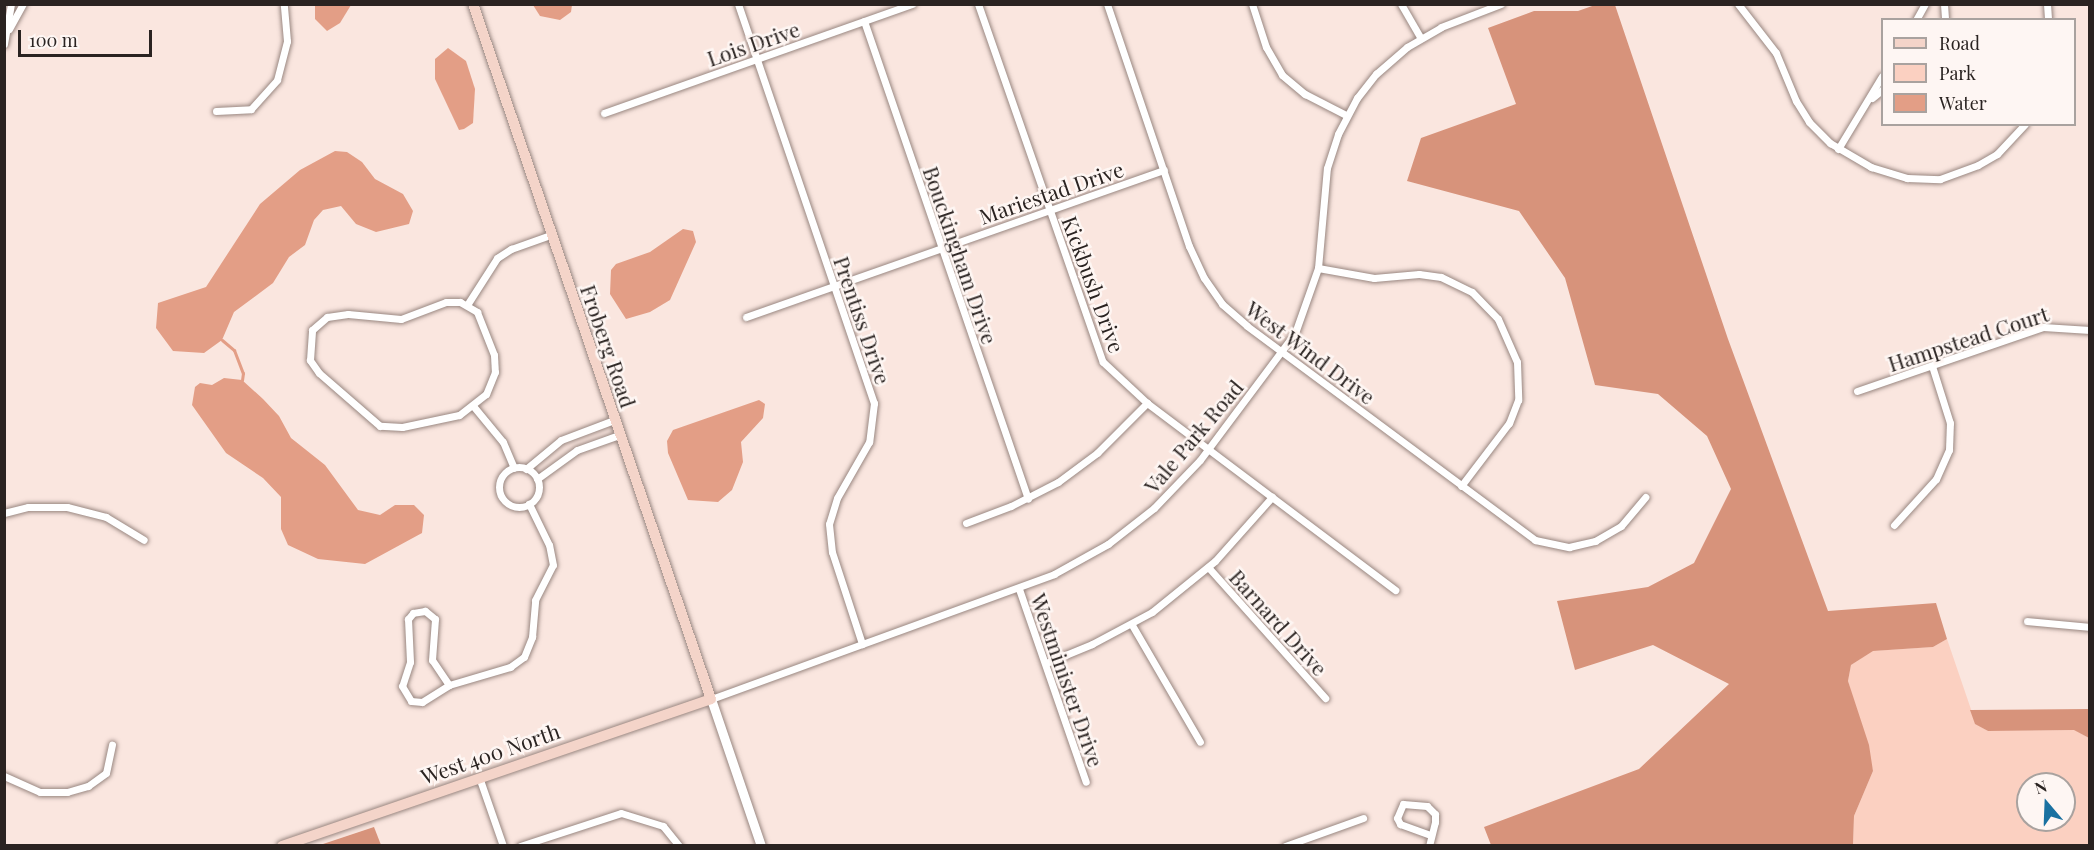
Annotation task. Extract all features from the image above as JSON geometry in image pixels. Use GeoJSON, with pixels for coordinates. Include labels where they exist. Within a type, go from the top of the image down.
{"type":"FeatureCollection","features":[{"type":"Feature","properties":{"kind":"main road","name":"Froberg Road"},"geometry":{"type":"LineString","coordinates":[[472,4],[711,699]]}},
{"type":"Feature","properties":{"kind":"main road","name":"West 400 North"},"geometry":{"type":"LineString","coordinates":[[282,846],[711,699]]}},
{"type":"Feature","properties":{"kind":"street"},"geometry":{"type":"LineString","coordinates":[[4,44],[11,4]]}},
{"type":"Feature","properties":{"kind":"street"},"geometry":{"type":"LineString","coordinates":[[6,34],[23,4]]}},
{"type":"Feature","properties":{"kind":"street"},"geometry":{"type":"LineString","coordinates":[[216,111],[251,109],[277,80],[286,51],[284,4]]}},
{"type":"Feature","properties":{"kind":"street","name":"Prentiss Drive"},"geometry":{"type":"LineString","coordinates":[[738,4],[874,409],[866,449],[837,498],[829,524],[832,552],[862,644]]}},
{"type":"Feature","properties":{"kind":"street","name":"Lois Drive"},"geometry":{"type":"LineString","coordinates":[[604,113],[912,4]]}},
{"type":"Feature","properties":{"kind":"street","name":"Kickbush Drive"},"geometry":{"type":"LineString","coordinates":[[978,4],[1103,362],[1147,403],[1395,590]]}},
{"type":"Feature","properties":{"kind":"street","name":"West Wind Drive"},"geometry":{"type":"LineString","coordinates":[[1107,4],[1204,278],[1222,304],[1282,352],[1528,536],[1569,547],[1612,533],[1645,497]]}},
{"type":"Feature","properties":{"kind":"street"},"geometry":{"type":"LineString","coordinates":[[1252,4],[1266,47],[1282,75],[1305,94],[1346,115]]}},
{"type":"Feature","properties":{"kind":"street"},"geometry":{"type":"LineString","coordinates":[[1401,4],[1421,38]]}},
{"type":"Feature","properties":{"kind":"street","name":"Vale Park Road"},"geometry":{"type":"LineString","coordinates":[[711,699],[1019,589],[1075,564],[1123,533],[1166,497],[1209,449],[1282,352],[1306,309],[1318,268],[1324,182],[1346,115],[1376,74],[1421,38],[1501,4]]}},
{"type":"Feature","properties":{"kind":"street"},"geometry":{"type":"LineString","coordinates":[[1738,4],[1776,53],[1796,101],[1809,122],[1838,149],[1889,174],[1940,179],[1978,165],[1997,154],[2023,126]]}},
{"type":"Feature","properties":{"kind":"street"},"geometry":{"type":"LineString","coordinates":[[1917,18],[1925,4]]}},
{"type":"Feature","properties":{"kind":"street","name":"Bouckingham Drive"},"geometry":{"type":"LineString","coordinates":[[864,21],[1028,499]]}},
{"type":"Feature","properties":{"kind":"street"},"geometry":{"type":"LineString","coordinates":[[1838,149],[1881,78]]}},
{"type":"Feature","properties":{"kind":"street"},"geometry":{"type":"LineString","coordinates":[[1867,102],[1881,91]]}},
{"type":"Feature","properties":{"kind":"street","name":"Mariestad Drive"},"geometry":{"type":"LineString","coordinates":[[746,317],[1164,170]]}},
{"type":"Feature","properties":{"kind":"street"},"geometry":{"type":"LineString","coordinates":[[467,305],[497,258],[511,249],[550,235]]}},
{"type":"Feature","properties":{"kind":"street"},"geometry":{"type":"LineString","coordinates":[[1318,268],[1374,278],[1419,274],[1441,277],[1472,292],[1498,318],[1517,362],[1518,400],[1509,423],[1461,486]]}},
{"type":"Feature","properties":{"kind":"street"},"geometry":{"type":"LineString","coordinates":[[446,302],[467,305],[483,321],[495,364],[490,387],[474,407],[443,420],[402,428],[380,426],[313,367],[308,350],[312,330],[318,322],[338,314],[393,320],[409,318],[446,302]]}},
{"type":"Feature","properties":{"kind":"street","name":"Hampstead Court"},"geometry":{"type":"LineString","coordinates":[[1857,392],[2043,327],[2090,330]]}},
{"type":"Feature","properties":{"kind":"street"},"geometry":{"type":"LineString","coordinates":[[1894,525],[1936,479],[1948,450],[1950,423],[1932,366]]}},
{"type":"Feature","properties":{"kind":"street"},"geometry":{"type":"LineString","coordinates":[[966,523],[1028,499],[1087,462],[1147,403]]}},
{"type":"Feature","properties":{"kind":"street"},"geometry":{"type":"LineString","coordinates":[[474,407],[503,442],[514,468]]}},
{"type":"Feature","properties":{"kind":"street"},"geometry":{"type":"LineString","coordinates":[[526,469],[561,440],[614,420]]}},
{"type":"Feature","properties":{"kind":"street"},"geometry":{"type":"LineString","coordinates":[[537,479],[569,454],[619,435]]}},
{"type":"Feature","properties":{"kind":"street"},"geometry":{"type":"LineString","coordinates":[[514,468],[526,469],[537,479],[538,490],[529,504],[513,506],[500,495],[501,477],[514,468]]}},
{"type":"Feature","properties":{"kind":"street"},"geometry":{"type":"LineString","coordinates":[[1046,663],[1132,625],[1209,567],[1272,497]]}},
{"type":"Feature","properties":{"kind":"street"},"geometry":{"type":"LineString","coordinates":[[449,685],[432,660],[435,619],[425,611],[412,613],[407,626],[411,650],[403,692],[411,701],[422,702],[449,685],[510,667],[529,650],[535,600],[553,565],[549,545],[529,504]]}},
{"type":"Feature","properties":{"kind":"street"},"geometry":{"type":"LineString","coordinates":[[4,513],[49,506],[75,508],[106,517],[144,540]]}},
{"type":"Feature","properties":{"kind":"street","name":"Barnard Drive"},"geometry":{"type":"LineString","coordinates":[[1209,567],[1324,698]]}},
{"type":"Feature","properties":{"kind":"street","name":"Westminister Drive"},"geometry":{"type":"LineString","coordinates":[[1019,589],[1086,782]]}},
{"type":"Feature","properties":{"kind":"street"},"geometry":{"type":"LineString","coordinates":[[2026,621],[2090,627]]}},
{"type":"Feature","properties":{"kind":"street"},"geometry":{"type":"LineString","coordinates":[[1132,625],[1200,742]]}},
{"type":"Feature","properties":{"kind":"street"},"geometry":{"type":"LineString","coordinates":[[711,699],[761,846]]}},
{"type":"Feature","properties":{"kind":"street"},"geometry":{"type":"LineString","coordinates":[[4,776],[40,792],[67,792],[88,786],[106,773],[112,745]]}},
{"type":"Feature","properties":{"kind":"street"},"geometry":{"type":"LineString","coordinates":[[479,777],[503,846]]}},
{"type":"Feature","properties":{"kind":"street"},"geometry":{"type":"LineString","coordinates":[[1429,846],[1435,814],[1432,809],[1403,804],[1397,818],[1400,824],[1431,835]]}},
{"type":"Feature","properties":{"kind":"street"},"geometry":{"type":"LineString","coordinates":[[520,846],[621,813],[663,826],[679,846]]}},
{"type":"Feature","properties":{"kind":"street"},"geometry":{"type":"LineString","coordinates":[[1285,846],[1363,818]]}},
{"type":"Feature","properties":{"kind":"green space"},"geometry":{"type":"Polygon","coordinates":[[[1947,639],[1976,724],[1988,731],[2075,730],[2089,738],[2089,845],[1853,845],[1854,816],[1873,771],[1848,681],[1851,665],[1872,651],[1933,647],[1947,639]]]}},
{"type":"Feature","properties":{"kind":"shaded area"},"geometry":{"type":"Polygon","coordinates":[[[1595,5],[1615,5],[1728,339],[1828,611],[1936,603],[1947,639],[1933,647],[1873,651],[1851,665],[1848,681],[1869,745],[1873,771],[1854,816],[1853,845],[1491,845],[1484,827],[1639,769],[1729,684],[1653,645],[1575,670],[1557,601],[1648,587],[1694,563],[1731,489],[1707,436],[1658,394],[1595,385],[1565,278],[1519,211],[1407,181],[1421,138],[1516,104],[1488,28],[1534,11],[1578,11],[1595,5]]]}},
{"type":"Feature","properties":{"kind":"shaded area"},"geometry":{"type":"Polygon","coordinates":[[[2089,709],[2089,738],[2074,730],[1988,731],[1975,724],[1970,710],[2089,709]]]}},
{"type":"Feature","properties":{"kind":"shaded area"},"geometry":{"type":"Polygon","coordinates":[[[374,827],[381,845],[320,845],[374,827]]]}},
{"type":"Feature","properties":{"kind":"water"},"geometry":{"type":"Polygon","coordinates":[[[351,4],[340,23],[327,31],[315,19],[315,5],[351,4]]]}},
{"type":"Feature","properties":{"kind":"water"},"geometry":{"type":"Polygon","coordinates":[[[533,5],[572,5],[571,12],[560,20],[540,16],[533,5]]]}},
{"type":"Feature","properties":{"kind":"water"},"geometry":{"type":"Polygon","coordinates":[[[448,48],[466,61],[475,89],[473,123],[459,130],[435,79],[435,59],[448,48]]]}},
{"type":"Feature","properties":{"kind":"water"},"geometry":{"type":"Polygon","coordinates":[[[335,151],[347,152],[362,162],[375,179],[403,194],[413,211],[409,224],[376,232],[356,224],[341,206],[323,210],[314,220],[305,245],[289,257],[273,283],[234,312],[222,340],[204,353],[173,351],[156,328],[158,303],[206,287],[260,204],[300,170],[335,151]]]}},
{"type":"Feature","properties":{"kind":"water"},"geometry":{"type":"Polygon","coordinates":[[[683,229],[693,231],[696,242],[670,300],[650,312],[626,319],[610,294],[611,270],[616,264],[650,252],[683,229]]]}},
{"type":"Feature","properties":{"kind":"water"},"geometry":{"type":"Polygon","coordinates":[[[224,378],[242,380],[263,399],[279,416],[291,438],[325,465],[358,510],[380,515],[395,505],[414,505],[424,515],[422,533],[365,564],[318,559],[288,545],[281,529],[281,497],[263,478],[226,453],[192,405],[195,387],[200,383],[212,385],[224,378]]]}},
{"type":"Feature","properties":{"kind":"water"},"geometry":{"type":"Polygon","coordinates":[[[759,400],[765,404],[763,418],[741,442],[743,462],[732,490],[718,502],[688,500],[668,453],[667,441],[673,430],[759,400]]]}},
{"type":"Feature","properties":{"kind":"waterway"},"geometry":{"type":"LineString","coordinates":[[222,340],[234,350],[243,373],[242,380]]}}]}
